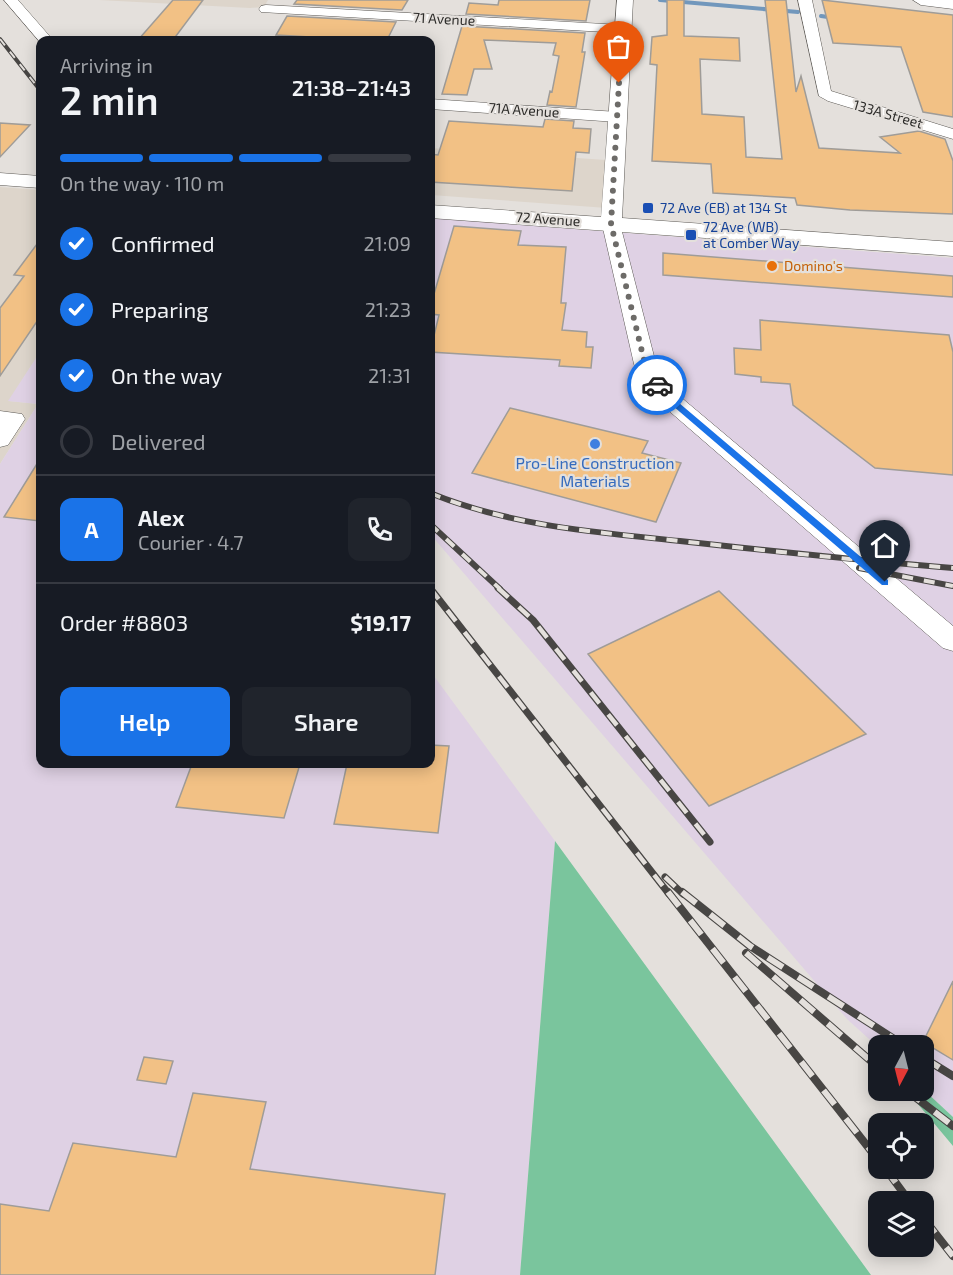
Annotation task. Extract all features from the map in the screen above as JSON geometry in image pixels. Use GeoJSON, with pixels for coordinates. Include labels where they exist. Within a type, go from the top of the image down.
{"type":"FeatureCollection","features":[{"type":"Feature","properties":{"kind":"main road"},"geometry":{"type":"LineString","coordinates":[[611,217],[625,0]]}},
{"type":"Feature","properties":{"kind":"main road"},"geometry":{"type":"LineString","coordinates":[[921,0],[953,4]]}},
{"type":"Feature","properties":{"kind":"main road"},"geometry":{"type":"LineString","coordinates":[[0,167],[36,170]]}},
{"type":"Feature","properties":{"kind":"main road"},"geometry":{"type":"LineString","coordinates":[[0,179],[36,182]]}},
{"type":"Feature","properties":{"kind":"main road","name":"72 Avenue"},"geometry":{"type":"LineString","coordinates":[[435,199],[953,249]]}},
{"type":"Feature","properties":{"kind":"main road","name":"72 Avenue"},"geometry":{"type":"LineString","coordinates":[[435,211],[611,217],[953,236]]}},
{"type":"Feature","properties":{"kind":"street"},"geometry":{"type":"LineString","coordinates":[[11,0],[42,36]]}},
{"type":"Feature","properties":{"kind":"street","name":"133A Street"},"geometry":{"type":"LineString","coordinates":[[805,0],[824,93],[833,98],[953,134]]}},
{"type":"Feature","properties":{"kind":"street","name":"71 Avenue"},"geometry":{"type":"LineString","coordinates":[[269,4],[433,19],[622,29]]}},
{"type":"Feature","properties":{"kind":"street"},"geometry":{"type":"LineString","coordinates":[[428,33],[433,19]]}},
{"type":"Feature","properties":{"kind":"street","name":"71A Avenue"},"geometry":{"type":"LineString","coordinates":[[435,104],[617,117]]}},
{"type":"Feature","properties":{"kind":"street"},"geometry":{"type":"LineString","coordinates":[[611,217],[645,364],[651,379],[669,399],[953,641]]}},
{"type":"Feature","properties":{"kind":"street"},"geometry":{"type":"LineString","coordinates":[[0,440],[7,418]]}},
{"type":"Feature","properties":{"kind":"shaded area"},"geometry":{"type":"Polygon","coordinates":[[[99,0],[268,0],[264,7],[250,8],[99,0]]]}},
{"type":"Feature","properties":{"kind":"shaded area"},"geometry":{"type":"Polygon","coordinates":[[[435,148],[606,160],[607,208],[435,195],[435,148]]]}},
{"type":"Feature","properties":{"kind":"shaded area"},"geometry":{"type":"Polygon","coordinates":[[[0,187],[36,190],[36,358],[9,401],[36,404],[36,407],[0,464],[0,187]]]}},
{"type":"Feature","properties":{"kind":"shaded area"},"geometry":{"type":"Polygon","coordinates":[[[435,218],[953,258],[953,1117],[934,1099],[934,1035],[868,1035],[868,1038],[847,1019],[435,540],[435,218]]]}},
{"type":"Feature","properties":{"kind":"shaded area"},"geometry":{"type":"Polygon","coordinates":[[[36,358],[36,404],[8,401],[36,358]]]}},
{"type":"Feature","properties":{"kind":"shaded area"},"geometry":{"type":"Polygon","coordinates":[[[36,407],[36,768],[435,768],[435,677],[555,841],[520,1275],[0,1275],[0,464],[36,407]]]}},
{"type":"Feature","properties":{"kind":"green space"},"geometry":{"type":"Polygon","coordinates":[[[555,841],[871,1275],[520,1275],[555,841]]]}},
{"type":"Feature","properties":{"kind":"green space"},"geometry":{"type":"Polygon","coordinates":[[[934,1099],[953,1117],[953,1146],[934,1123],[934,1113],[925,1113],[915,1101],[934,1099]]]}},
{"type":"Feature","properties":{"kind":"building"},"geometry":{"type":"Polygon","coordinates":[[[173,0],[203,0],[176,36],[142,36],[173,0]]]}},
{"type":"Feature","properties":{"kind":"building"},"geometry":{"type":"Polygon","coordinates":[[[297,0],[408,0],[402,10],[294,4],[297,0]]]}},
{"type":"Feature","properties":{"kind":"building"},"geometry":{"type":"Polygon","coordinates":[[[499,0],[590,0],[586,21],[466,14],[469,3],[498,5],[499,0]]]}},
{"type":"Feature","properties":{"kind":"building"},"geometry":{"type":"Polygon","coordinates":[[[667,0],[684,0],[684,36],[739,38],[740,61],[700,59],[702,114],[744,117],[746,157],[782,159],[765,0],[786,0],[796,92],[801,76],[819,148],[900,153],[880,137],[919,131],[945,139],[953,161],[953,214],[850,210],[797,205],[795,198],[713,193],[711,164],[652,161],[657,65],[650,64],[652,37],[667,35],[667,0]]]}},
{"type":"Feature","properties":{"kind":"building"},"geometry":{"type":"Polygon","coordinates":[[[822,0],[953,15],[953,117],[923,112],[901,47],[833,43],[822,0]]]}},
{"type":"Feature","properties":{"kind":"building"},"geometry":{"type":"Polygon","coordinates":[[[287,16],[396,22],[389,36],[276,35],[287,16]]]}},
{"type":"Feature","properties":{"kind":"building"},"geometry":{"type":"Polygon","coordinates":[[[462,26],[585,33],[582,52],[585,52],[576,107],[547,105],[559,56],[553,55],[556,43],[484,40],[492,69],[474,69],[467,95],[442,94],[462,26]]]}},
{"type":"Feature","properties":{"kind":"building"},"geometry":{"type":"Polygon","coordinates":[[[545,119],[574,121],[573,128],[591,129],[589,153],[576,152],[572,191],[435,182],[435,155],[438,155],[449,121],[543,127],[545,119]]]}},
{"type":"Feature","properties":{"kind":"building"},"geometry":{"type":"Polygon","coordinates":[[[0,123],[30,125],[0,157],[0,123]]]}},
{"type":"Feature","properties":{"kind":"building"},"geometry":{"type":"Polygon","coordinates":[[[454,226],[521,231],[518,245],[566,247],[561,303],[566,303],[562,330],[587,332],[586,347],[593,347],[591,368],[559,366],[560,360],[435,352],[435,331],[439,315],[435,315],[435,291],[454,226]]]}},
{"type":"Feature","properties":{"kind":"building"},"geometry":{"type":"Polygon","coordinates":[[[36,245],[36,323],[0,376],[0,308],[24,276],[14,275],[36,245]]]}},
{"type":"Feature","properties":{"kind":"building"},"geometry":{"type":"Polygon","coordinates":[[[663,253],[953,276],[953,297],[663,275],[663,253]]]}},
{"type":"Feature","properties":{"kind":"building"},"geometry":{"type":"Polygon","coordinates":[[[760,320],[949,335],[953,352],[953,475],[875,468],[793,405],[790,384],[761,382],[761,377],[735,374],[734,348],[761,350],[760,320]]]}},
{"type":"Feature","properties":{"kind":"building"},"geometry":{"type":"Polygon","coordinates":[[[510,408],[648,441],[642,453],[681,463],[656,522],[472,473],[510,408]]]}},
{"type":"Feature","properties":{"kind":"building"},"geometry":{"type":"Polygon","coordinates":[[[36,465],[36,521],[4,517],[36,465]]]}},
{"type":"Feature","properties":{"kind":"building"},"geometry":{"type":"Polygon","coordinates":[[[719,591],[866,734],[709,806],[588,654],[719,591]]]}},
{"type":"Feature","properties":{"kind":"building"},"geometry":{"type":"Polygon","coordinates":[[[435,745],[449,746],[438,833],[334,824],[346,768],[435,768],[435,745]]]}},
{"type":"Feature","properties":{"kind":"building"},"geometry":{"type":"Polygon","coordinates":[[[191,768],[299,768],[284,818],[176,807],[191,768]]]}},
{"type":"Feature","properties":{"kind":"building"},"geometry":{"type":"Polygon","coordinates":[[[953,981],[953,1060],[934,1049],[934,1035],[926,1035],[953,981]]]}},
{"type":"Feature","properties":{"kind":"building"},"geometry":{"type":"Polygon","coordinates":[[[144,1057],[173,1061],[166,1084],[137,1080],[144,1057]]]}},
{"type":"Feature","properties":{"kind":"building"},"geometry":{"type":"Polygon","coordinates":[[[193,1093],[266,1102],[250,1169],[445,1194],[435,1275],[0,1275],[0,1204],[49,1211],[73,1143],[176,1157],[193,1093]]]}},
{"type":"Feature","properties":{"kind":"waterway"},"geometry":{"type":"LineString","coordinates":[[660,0],[798,12]]}},
{"type":"Feature","properties":{"kind":"waterway"},"geometry":{"type":"LineString","coordinates":[[821,16],[835,18]]}},
{"type":"Feature","properties":{"kind":"railway"},"geometry":{"type":"LineString","coordinates":[[0,39],[36,85]]}},
{"type":"Feature","properties":{"kind":"railway"},"geometry":{"type":"LineString","coordinates":[[435,495],[491,513],[584,531],[953,568]]}},
{"type":"Feature","properties":{"kind":"railway"},"geometry":{"type":"LineString","coordinates":[[435,529],[500,589]]}},
{"type":"Feature","properties":{"kind":"railway"},"geometry":{"type":"LineString","coordinates":[[859,568],[953,586]]}},
{"type":"Feature","properties":{"kind":"railway"},"geometry":{"type":"LineString","coordinates":[[498,588],[533,620],[710,842]]}},
{"type":"Feature","properties":{"kind":"railway"},"geometry":{"type":"LineString","coordinates":[[435,594],[669,894]]}},
{"type":"Feature","properties":{"kind":"railway"},"geometry":{"type":"LineString","coordinates":[[665,877],[683,894]]}},
{"type":"Feature","properties":{"kind":"railway"},"geometry":{"type":"LineString","coordinates":[[668,892],[868,1147]]}},
{"type":"Feature","properties":{"kind":"railway"},"geometry":{"type":"LineString","coordinates":[[682,892],[750,946],[888,1035]]}},
{"type":"Feature","properties":{"kind":"railway"},"geometry":{"type":"LineString","coordinates":[[746,953],[868,1058]]}},
{"type":"Feature","properties":{"kind":"railway"},"geometry":{"type":"LineString","coordinates":[[934,1064],[953,1076]]}},
{"type":"Feature","properties":{"kind":"railway"},"geometry":{"type":"LineString","coordinates":[[920,1101],[953,1126]]}},
{"type":"Feature","properties":{"kind":"railway"},"geometry":{"type":"LineString","coordinates":[[893,1179],[902,1191]]}},
{"type":"Feature","properties":{"kind":"railway"},"geometry":{"type":"LineString","coordinates":[[934,1232],[953,1256]]}},
{"type":"Feature","properties":{"kind":"way so far"},"geometry":{"type":"LineString","coordinates":[[619,83],[611,224],[645,364],[651,379],[657,385]]}},
{"type":"Feature","properties":{"kind":"place","name":"72 Ave (EB) at 134 St"},"geometry":{"type":"Point","coordinates":[648,208]}},
{"type":"Feature","properties":{"kind":"place","name":"72 Ave (WB) at Comber Way"},"geometry":{"type":"Point","coordinates":[691,235]}},
{"type":"Feature","properties":{"kind":"place","name":"Domino's"},"geometry":{"type":"Point","coordinates":[772,266]}},
{"type":"Feature","properties":{"kind":"place","name":"Pro-Line Construction Materials"},"geometry":{"type":"Point","coordinates":[595,444]}},
{"type":"Feature","properties":{"kind":"route"},"geometry":{"type":"LineString","coordinates":[[657,385],[669,399],[885,582]]}}]}
